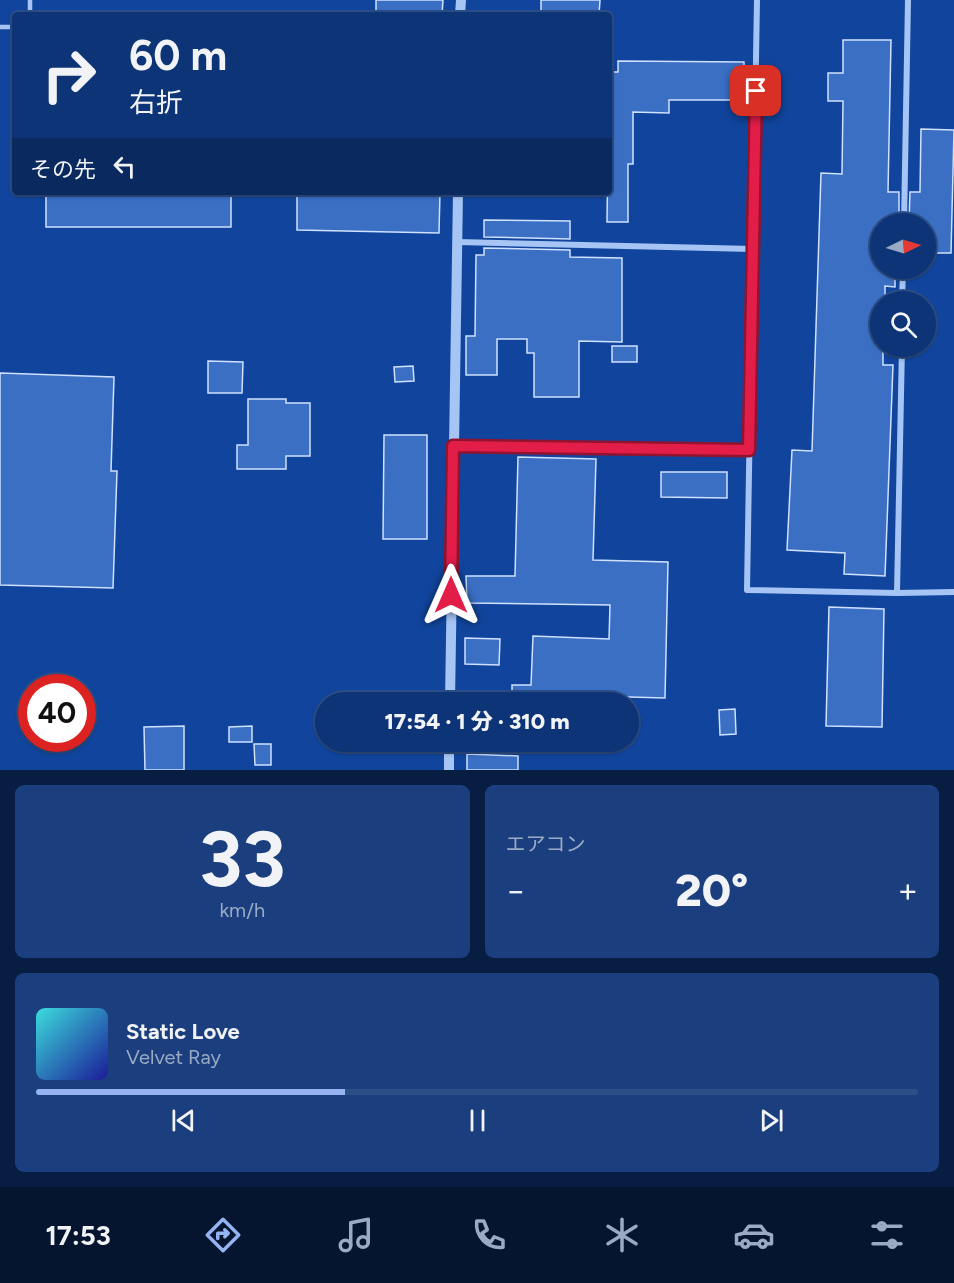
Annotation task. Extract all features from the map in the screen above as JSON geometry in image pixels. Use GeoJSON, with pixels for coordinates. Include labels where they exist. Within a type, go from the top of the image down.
{"type":"FeatureCollection","features":[{"type":"Feature","properties":{"kind":"street"},"geometry":{"type":"LineString","coordinates":[[757,0],[747,590],[954,592]]}},
{"type":"Feature","properties":{"kind":"street"},"geometry":{"type":"LineString","coordinates":[[904,213],[908,0]]}},
{"type":"Feature","properties":{"kind":"street"},"geometry":{"type":"LineString","coordinates":[[450,692],[458,195]]}},
{"type":"Feature","properties":{"kind":"street"},"geometry":{"type":"LineString","coordinates":[[457,242],[753,249]]}},
{"type":"Feature","properties":{"kind":"street"},"geometry":{"type":"LineString","coordinates":[[897,593],[902,357]]}},
{"type":"Feature","properties":{"kind":"street"},"geometry":{"type":"LineString","coordinates":[[453,446],[749,450]]}},
{"type":"Feature","properties":{"kind":"street"},"geometry":{"type":"LineString","coordinates":[[448,770],[449,752]]}},
{"type":"Feature","properties":{"kind":"building"},"geometry":{"type":"Polygon","coordinates":[[[376,0],[443,0],[442,12],[376,12],[376,0]]]}},
{"type":"Feature","properties":{"kind":"building"},"geometry":{"type":"Polygon","coordinates":[[[541,0],[600,0],[599,12],[541,12],[541,0]]]}},
{"type":"Feature","properties":{"kind":"building"},"geometry":{"type":"Polygon","coordinates":[[[843,40],[891,40],[888,192],[899,192],[899,213],[870,213],[870,279],[895,279],[895,287],[885,286],[885,291],[870,291],[870,357],[883,357],[883,365],[893,365],[885,576],[844,574],[845,553],[787,550],[792,450],[812,451],[821,173],[842,174],[843,101],[828,101],[828,73],[843,73],[843,40]]]}},
{"type":"Feature","properties":{"kind":"building"},"geometry":{"type":"Polygon","coordinates":[[[618,61],[744,62],[744,100],[669,100],[669,113],[633,112],[633,164],[628,164],[628,222],[607,222],[607,195],[612,195],[612,72],[618,72],[618,61]]]}},
{"type":"Feature","properties":{"kind":"building"},"geometry":{"type":"Polygon","coordinates":[[[921,129],[954,130],[951,253],[936,253],[936,213],[909,213],[910,192],[920,192],[921,129]]]}},
{"type":"Feature","properties":{"kind":"building"},"geometry":{"type":"Polygon","coordinates":[[[46,195],[231,195],[231,227],[46,227],[46,195]]]}},
{"type":"Feature","properties":{"kind":"building"},"geometry":{"type":"Polygon","coordinates":[[[297,195],[440,195],[439,233],[297,230],[297,195]]]}},
{"type":"Feature","properties":{"kind":"building"},"geometry":{"type":"Polygon","coordinates":[[[484,220],[570,221],[570,239],[484,237],[484,220]]]}},
{"type":"Feature","properties":{"kind":"building"},"geometry":{"type":"Polygon","coordinates":[[[484,248],[570,250],[570,257],[622,258],[622,342],[579,341],[579,397],[534,397],[534,353],[527,353],[527,339],[497,339],[497,375],[466,375],[466,336],[475,336],[476,255],[484,255],[484,248]]]}},
{"type":"Feature","properties":{"kind":"building"},"geometry":{"type":"Polygon","coordinates":[[[612,346],[637,346],[637,362],[612,362],[612,346]]]}},
{"type":"Feature","properties":{"kind":"building"},"geometry":{"type":"Polygon","coordinates":[[[208,361],[243,362],[242,393],[208,393],[208,361]]]}},
{"type":"Feature","properties":{"kind":"building"},"geometry":{"type":"Polygon","coordinates":[[[413,366],[414,381],[395,382],[394,367],[413,366]]]}},
{"type":"Feature","properties":{"kind":"building"},"geometry":{"type":"Polygon","coordinates":[[[0,373],[114,377],[111,471],[117,471],[113,588],[0,585],[0,373]]]}},
{"type":"Feature","properties":{"kind":"building"},"geometry":{"type":"Polygon","coordinates":[[[248,399],[286,399],[286,403],[310,403],[310,456],[286,456],[286,469],[237,469],[237,445],[248,445],[248,399]]]}},
{"type":"Feature","properties":{"kind":"building"},"geometry":{"type":"Polygon","coordinates":[[[384,435],[427,435],[427,539],[383,539],[384,435]]]}},
{"type":"Feature","properties":{"kind":"building"},"geometry":{"type":"Polygon","coordinates":[[[518,457],[596,459],[593,560],[668,562],[665,698],[639,697],[639,692],[512,692],[512,685],[531,685],[533,636],[609,639],[610,605],[467,603],[466,576],[515,576],[518,457]]]}},
{"type":"Feature","properties":{"kind":"building"},"geometry":{"type":"Polygon","coordinates":[[[661,472],[727,472],[727,498],[661,497],[661,472]]]}},
{"type":"Feature","properties":{"kind":"building"},"geometry":{"type":"Polygon","coordinates":[[[829,607],[884,609],[882,727],[826,726],[829,607]]]}},
{"type":"Feature","properties":{"kind":"building"},"geometry":{"type":"Polygon","coordinates":[[[465,638],[500,639],[499,665],[465,664],[465,638]]]}},
{"type":"Feature","properties":{"kind":"building"},"geometry":{"type":"Polygon","coordinates":[[[735,709],[736,734],[720,735],[719,710],[735,709]]]}},
{"type":"Feature","properties":{"kind":"building"},"geometry":{"type":"Polygon","coordinates":[[[184,726],[184,770],[145,770],[144,727],[184,726]]]}},
{"type":"Feature","properties":{"kind":"building"},"geometry":{"type":"Polygon","coordinates":[[[252,726],[252,742],[229,742],[229,727],[252,726]]]}},
{"type":"Feature","properties":{"kind":"building"},"geometry":{"type":"Polygon","coordinates":[[[254,744],[271,744],[271,765],[255,765],[254,744]]]}},
{"type":"Feature","properties":{"kind":"building"},"geometry":{"type":"Polygon","coordinates":[[[467,754],[518,756],[518,770],[467,770],[467,754]]]}},
{"type":"Feature","properties":{"kind":"route"},"geometry":{"type":"LineString","coordinates":[[451,595],[453,446],[749,450],[756,91]]}}]}
